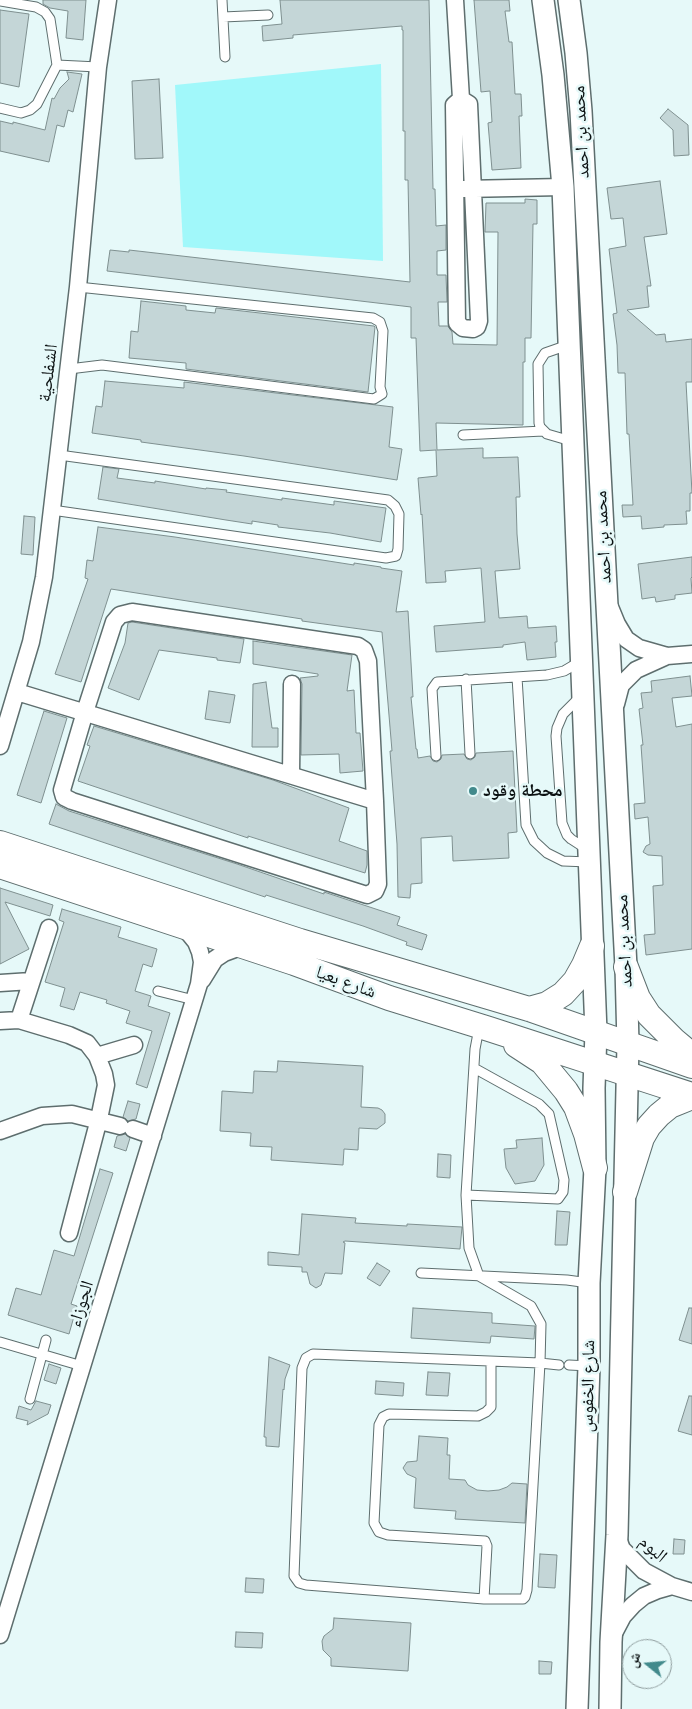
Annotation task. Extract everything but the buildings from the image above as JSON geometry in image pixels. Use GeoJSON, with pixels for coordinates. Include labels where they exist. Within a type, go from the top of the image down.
{"type":"FeatureCollection","features":[{"type":"Feature","properties":{"kind":"main road","name":"شارع بعيا"},"geometry":{"type":"LineString","coordinates":[[0,843],[300,941],[529,1009],[692,1066]]}},
{"type":"Feature","properties":{"kind":"main road","name":"شارع بعيا"},"geometry":{"type":"LineString","coordinates":[[0,866],[294,963],[389,998],[596,1063],[692,1096]]}},
{"type":"Feature","properties":{"kind":"main road"},"geometry":{"type":"LineString","coordinates":[[529,1009],[547,1004],[563,994],[575,980],[592,946]]}},
{"type":"Feature","properties":{"kind":"main road"},"geometry":{"type":"LineString","coordinates":[[626,967],[638,998],[649,1015],[692,1055]]}},
{"type":"Feature","properties":{"kind":"main road"},"geometry":{"type":"LineString","coordinates":[[484,1027],[542,1062],[566,1091],[576,1107],[586,1134],[595,1168]]}},
{"type":"Feature","properties":{"kind":"main road"},"geometry":{"type":"LineString","coordinates":[[625,1192],[642,1138],[649,1126],[670,1106],[692,1096]]}},
{"type":"Feature","properties":{"kind":"street","name":"الشفلحية"},"geometry":{"type":"LineString","coordinates":[[0,746],[31,642],[44,577],[78,287],[98,67],[108,0]]}},
{"type":"Feature","properties":{"kind":"street"},"geometry":{"type":"LineString","coordinates":[[455,0],[460,99],[454,105],[464,189],[479,321],[477,327],[473,329],[463,328],[457,323],[464,189]]}},
{"type":"Feature","properties":{"kind":"street","name":"محمد بن احمد"},"geometry":{"type":"LineString","coordinates":[[543,0],[557,112],[563,187],[571,441],[596,1063]]}},
{"type":"Feature","properties":{"kind":"street","name":"محمد بن احمد"},"geometry":{"type":"LineString","coordinates":[[573,6],[581,111],[626,967],[628,1074]]}},
{"type":"Feature","properties":{"kind":"street"},"geometry":{"type":"LineString","coordinates":[[464,189],[563,187]]}},
{"type":"Feature","properties":{"kind":"street"},"geometry":{"type":"LineString","coordinates":[[606,598],[617,624],[626,639],[640,648],[667,656]]}},
{"type":"Feature","properties":{"kind":"street"},"geometry":{"type":"LineString","coordinates":[[126,613],[142,613],[358,646],[364,650],[368,660],[378,884],[375,891],[367,896],[64,797],[62,790],[85,712],[114,622],[120,615],[126,613]]}},
{"type":"Feature","properties":{"kind":"street"},"geometry":{"type":"LineString","coordinates":[[613,717],[621,685],[636,670],[667,656],[692,654]]}},
{"type":"Feature","properties":{"kind":"street"},"geometry":{"type":"LineString","coordinates":[[291,775],[292,684]]}},
{"type":"Feature","properties":{"kind":"street"},"geometry":{"type":"LineString","coordinates":[[17,692],[375,801]]}},
{"type":"Feature","properties":{"kind":"street"},"geometry":{"type":"LineString","coordinates":[[183,926],[196,942],[200,952],[202,962],[199,984]]}},
{"type":"Feature","properties":{"kind":"street"},"geometry":{"type":"LineString","coordinates":[[19,1020],[30,981],[49,928]]}},
{"type":"Feature","properties":{"kind":"street"},"geometry":{"type":"LineString","coordinates":[[199,984],[215,959],[224,953],[243,946]]}},
{"type":"Feature","properties":{"kind":"street"},"geometry":{"type":"LineString","coordinates":[[0,983],[30,981]]}},
{"type":"Feature","properties":{"kind":"street","name":"الجوزاء"},"geometry":{"type":"LineString","coordinates":[[0,1635],[199,984]]}},
{"type":"Feature","properties":{"kind":"street"},"geometry":{"type":"LineString","coordinates":[[0,1021],[19,1020],[69,1035],[86,1043],[97,1056],[104,1074],[106,1085],[99,1120],[69,1233]]}},
{"type":"Feature","properties":{"kind":"street"},"geometry":{"type":"LineString","coordinates":[[97,1056],[134,1045]]}},
{"type":"Feature","properties":{"kind":"street","name":"شارع الخفوس"},"geometry":{"type":"LineString","coordinates":[[577,1709],[579,1366],[589,1283],[595,1168],[594,1088],[596,1063]]}},
{"type":"Feature","properties":{"kind":"street","name":"شارع الخفوس"},"geometry":{"type":"LineString","coordinates":[[610,1709],[611,1642],[617,1535],[628,1074]]}},
{"type":"Feature","properties":{"kind":"street"},"geometry":{"type":"LineString","coordinates":[[0,1131],[42,1116],[72,1114],[153,1136]]}},
{"type":"Feature","properties":{"kind":"street","name":"البوم"},"geometry":{"type":"LineString","coordinates":[[617,1535],[622,1549],[632,1561],[657,1579],[692,1592]]}},
{"type":"Feature","properties":{"kind":"street","name":"البوم"},"geometry":{"type":"LineString","coordinates":[[611,1642],[619,1622],[633,1605],[644,1596],[672,1586]]}},
{"type":"Feature","properties":{"kind":"lane"},"geometry":{"type":"LineString","coordinates":[[222,0],[225,57]]}},
{"type":"Feature","properties":{"kind":"lane"},"geometry":{"type":"LineString","coordinates":[[0,1],[36,7],[45,12],[50,19],[57,65],[37,104],[30,110],[21,113],[0,108]]}},
{"type":"Feature","properties":{"kind":"lane"},"geometry":{"type":"LineString","coordinates":[[223,17],[268,15]]}},
{"type":"Feature","properties":{"kind":"lane"},"geometry":{"type":"LineString","coordinates":[[57,65],[98,67]]}},
{"type":"Feature","properties":{"kind":"lane"},"geometry":{"type":"LineString","coordinates":[[68,369],[102,365],[374,399],[382,394],[380,387],[383,331],[380,322],[373,318],[78,287]]}},
{"type":"Feature","properties":{"kind":"lane"},"geometry":{"type":"LineString","coordinates":[[569,344],[545,353],[538,364],[539,422],[543,431],[551,436],[571,441]]}},
{"type":"Feature","properties":{"kind":"lane"},"geometry":{"type":"LineString","coordinates":[[463,435],[543,431]]}},
{"type":"Feature","properties":{"kind":"lane"},"geometry":{"type":"LineString","coordinates":[[52,510],[386,558],[396,556],[398,549],[399,514],[395,506],[388,500],[59,454]]}},
{"type":"Feature","properties":{"kind":"lane"},"geometry":{"type":"LineString","coordinates":[[436,756],[432,689],[440,681],[556,674],[581,660]]}},
{"type":"Feature","properties":{"kind":"lane"},"geometry":{"type":"LineString","coordinates":[[517,677],[522,826],[547,853],[563,861],[588,856]]}},
{"type":"Feature","properties":{"kind":"lane"},"geometry":{"type":"LineString","coordinates":[[466,680],[470,754]]}},
{"type":"Feature","properties":{"kind":"lane"},"geometry":{"type":"LineString","coordinates":[[158,991],[194,1000]]}},
{"type":"Feature","properties":{"kind":"lane"},"geometry":{"type":"LineString","coordinates":[[484,1027],[475,1049],[466,1195],[469,1248],[479,1276],[531,1306],[541,1324],[540,1363],[527,1590],[525,1597],[523,1599],[484,1599],[299,1583],[294,1576],[302,1368],[306,1358],[313,1354],[540,1363],[558,1365]]}},
{"type":"Feature","properties":{"kind":"lane"},"geometry":{"type":"LineString","coordinates":[[466,1195],[558,1199],[563,1192],[564,1180],[545,1108],[474,1068]]}},
{"type":"Feature","properties":{"kind":"lane"},"geometry":{"type":"LineString","coordinates":[[421,1273],[567,1280],[589,1283]]}},
{"type":"Feature","properties":{"kind":"lane"},"geometry":{"type":"LineString","coordinates":[[30,1399],[46,1340]]}},
{"type":"Feature","properties":{"kind":"lane"},"geometry":{"type":"LineString","coordinates":[[0,1342],[82,1366]]}},
{"type":"Feature","properties":{"kind":"lane"},"geometry":{"type":"LineString","coordinates":[[484,1599],[488,1546],[485,1542],[388,1535],[378,1532],[374,1523],[379,1424],[383,1418],[389,1414],[478,1416],[486,1412],[491,1407],[492,1362]]}},
{"type":"Feature","properties":{"kind":"shaded area"},"geometry":{"type":"Polygon","coordinates":[[[381,64],[383,261],[183,247],[175,85],[381,64]]]}},
{"type":"Feature","properties":{"kind":"place","name":"محطة وقود"},"geometry":{"type":"Point","coordinates":[473,791]}}]}
